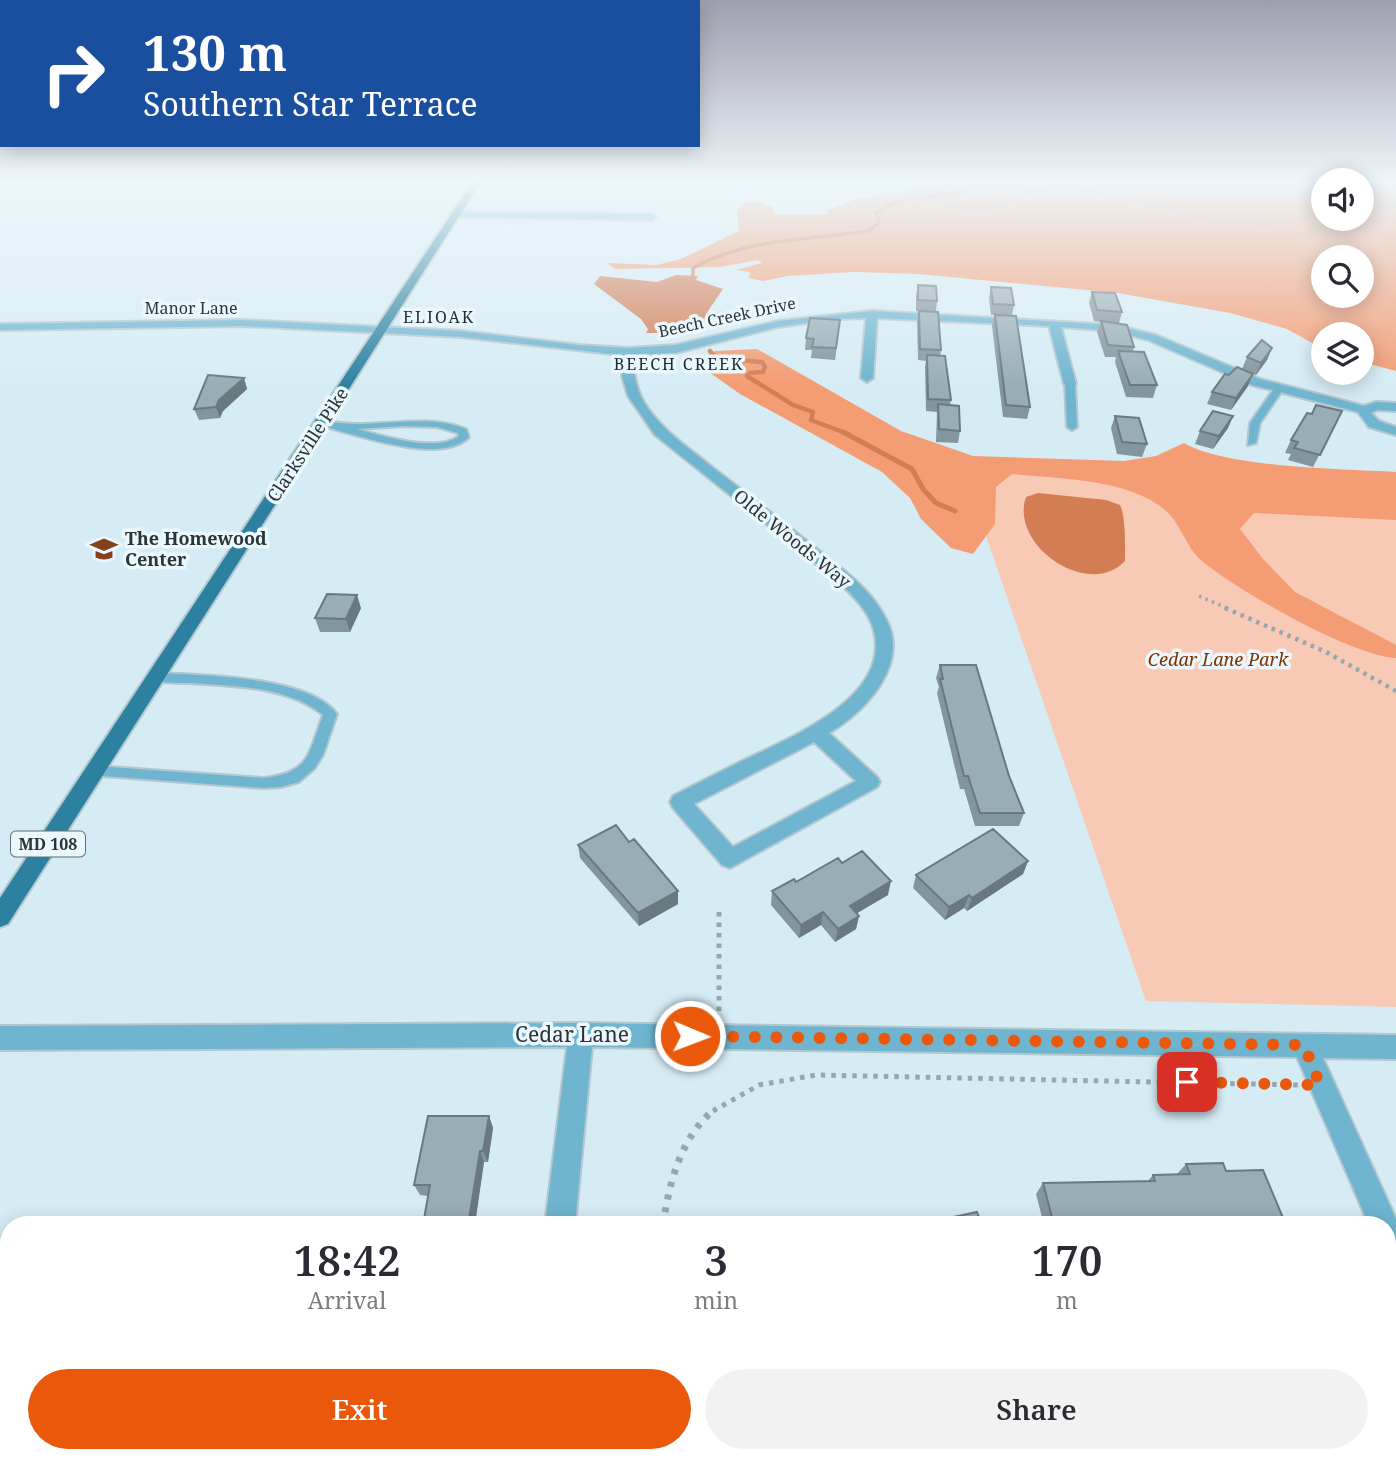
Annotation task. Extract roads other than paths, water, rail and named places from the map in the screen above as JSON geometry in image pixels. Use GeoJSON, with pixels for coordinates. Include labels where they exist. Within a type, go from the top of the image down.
{"type":"FeatureCollection","features":[{"type":"Feature","properties":{"kind":"main road","name":"Clarksville Pike"},"geometry":{"type":"LineString","coordinates":[[0,917],[431,251]]}},
{"type":"Feature","properties":{"kind":"street","name":"Beech Creek Drive"},"geometry":{"type":"LineString","coordinates":[[381,331],[461,334],[579,349],[627,352],[676,349],[802,319],[872,314],[1054,323],[1114,328],[1152,337],[1256,382],[1365,410],[1376,406],[1396,407]]}},
{"type":"Feature","properties":{"kind":"street"},"geometry":{"type":"LineString","coordinates":[[867,378],[872,314]]}},
{"type":"Feature","properties":{"kind":"street","name":"Manor Lane"},"geometry":{"type":"LineString","coordinates":[[0,327],[212,322],[381,331]]}},
{"type":"Feature","properties":{"kind":"street"},"geometry":{"type":"LineString","coordinates":[[1054,323],[1070,384]]}},
{"type":"Feature","properties":{"kind":"street","name":"Olde Woods Way"},"geometry":{"type":"LineString","coordinates":[[627,352],[626,376],[630,390],[660,432],[846,580],[866,600],[878,619],[884,639],[881,663],[871,685],[854,706],[817,733],[680,802],[730,859],[870,782],[817,733]]}},
{"type":"Feature","properties":{"kind":"street","name":"Beech Creek Drive"},"geometry":{"type":"LineString","coordinates":[[1365,410],[1367,419],[1374,424],[1396,431]]}},
{"type":"Feature","properties":{"kind":"street"},"geometry":{"type":"LineString","coordinates":[[562,1216],[581,1035]]}},
{"type":"Feature","properties":{"kind":"street","name":"Cedar Lane"},"geometry":{"type":"LineString","coordinates":[[0,1038],[581,1035],[1396,1047]]}},
{"type":"Feature","properties":{"kind":"street"},"geometry":{"type":"LineString","coordinates":[[1304,1045],[1380,1216]]}},
{"type":"Feature","properties":{"kind":"lane"},"geometry":{"type":"LineString","coordinates":[[1070,384],[1072,427]]}},
{"type":"Feature","properties":{"kind":"lane"},"geometry":{"type":"LineString","coordinates":[[1251,443],[1255,423],[1279,388]]}},
{"type":"Feature","properties":{"kind":"lane"},"geometry":{"type":"LineString","coordinates":[[322,423],[434,446],[449,446],[464,437],[463,431],[456,427],[441,425],[342,427]]}},
{"type":"Feature","properties":{"kind":"lane"},"geometry":{"type":"LineString","coordinates":[[95,771],[263,783],[288,782],[308,771],[330,714],[323,706],[250,683],[156,677]]}},
{"type":"Feature","properties":{"kind":"waterway"},"geometry":{"type":"LineString","coordinates":[[693,282],[693,268],[734,251]]}},
{"type":"Feature","properties":{"kind":"waterway"},"geometry":{"type":"LineString","coordinates":[[710,351],[716,358],[762,362],[765,367],[763,372],[750,373],[747,376],[793,405],[813,412],[811,420],[844,432]]}},
{"type":"Feature","properties":{"kind":"waterway"},"geometry":{"type":"LineString","coordinates":[[844,432],[848,434]]}},
{"type":"Feature","properties":{"kind":"waterway"},"geometry":{"type":"LineString","coordinates":[[844,432],[912,469],[923,489],[936,503],[955,511]]}},
{"type":"Feature","properties":{"kind":"place","name":"The Homewood Center"},"geometry":{"type":"Point","coordinates":[104,549]}},
{"type":"Feature","properties":{"kind":"district","name":"ELIOAK"},"geometry":{"type":"Point","coordinates":[439,317]}},
{"type":"Feature","properties":{"kind":"district","name":"BEECH CREEK"},"geometry":{"type":"Point","coordinates":[679,364]}},
{"type":"Feature","properties":{"kind":"park label","name":"Cedar Lane Park"},"geometry":{"type":"Point","coordinates":[1218,660]}}]}
